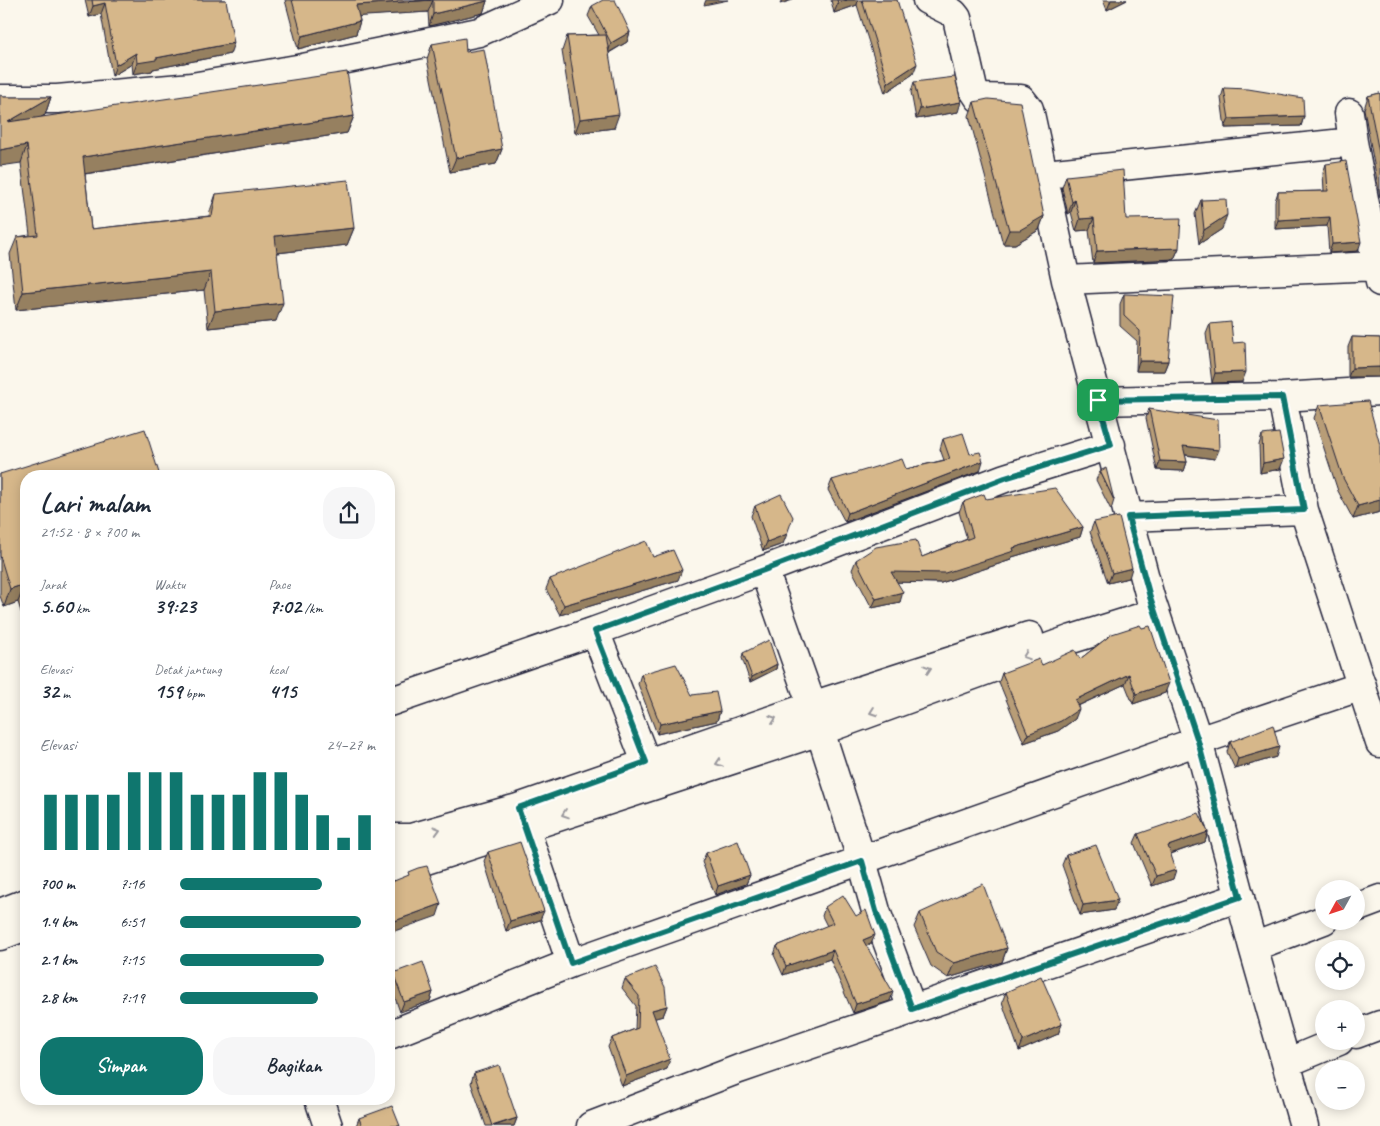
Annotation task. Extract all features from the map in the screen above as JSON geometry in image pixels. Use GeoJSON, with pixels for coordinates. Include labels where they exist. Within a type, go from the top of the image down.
{"type":"FeatureCollection","features":[{"type":"Feature","properties":{"kind":"street"},"geometry":{"type":"LineString","coordinates":[[0,99],[57,99],[192,87],[303,68],[479,32],[550,0]]}},
{"type":"Feature","properties":{"kind":"street"},"geometry":{"type":"LineString","coordinates":[[927,0],[953,13],[957,18],[973,89],[979,98],[1011,97],[1021,99],[1027,104],[1045,174],[1066,280],[1111,445],[1128,517],[1152,605],[1198,741],[1252,947],[1304,1126]]}},
{"type":"Feature","properties":{"kind":"street"},"geometry":{"type":"LineString","coordinates":[[1066,280],[1378,274],[1349,113]]}},
{"type":"Feature","properties":{"kind":"street"},"geometry":{"type":"LineString","coordinates":[[1045,174],[1353,142]]}},
{"type":"Feature","properties":{"kind":"street"},"geometry":{"type":"LineString","coordinates":[[1098,400],[1282,397],[1380,391]]}},
{"type":"Feature","properties":{"kind":"street"},"geometry":{"type":"LineString","coordinates":[[1282,397],[1304,510],[1380,743]]}},
{"type":"Feature","properties":{"kind":"street"},"geometry":{"type":"LineString","coordinates":[[395,700],[764,570],[1005,478],[1111,445]]}},
{"type":"Feature","properties":{"kind":"street"},"geometry":{"type":"LineString","coordinates":[[1128,517],[1304,510]]}},
{"type":"Feature","properties":{"kind":"street"},"geometry":{"type":"LineString","coordinates":[[764,570],[816,718],[876,911],[912,1009]]}},
{"type":"Feature","properties":{"kind":"street"},"geometry":{"type":"LineString","coordinates":[[395,866],[400,866],[407,846],[522,818],[1152,605]]}},
{"type":"Feature","properties":{"kind":"street"},"geometry":{"type":"LineString","coordinates":[[595,631],[646,762]]}},
{"type":"Feature","properties":{"kind":"street"},"geometry":{"type":"LineString","coordinates":[[395,1034],[571,963],[1198,741],[1362,686]]}},
{"type":"Feature","properties":{"kind":"street"},"geometry":{"type":"LineString","coordinates":[[522,818],[646,762],[816,718]]}},
{"type":"Feature","properties":{"kind":"street"},"geometry":{"type":"LineString","coordinates":[[522,818],[571,963]]}},
{"type":"Feature","properties":{"kind":"street"},"geometry":{"type":"LineString","coordinates":[[591,1126],[739,1069],[1240,897]]}},
{"type":"Feature","properties":{"kind":"street"},"geometry":{"type":"LineString","coordinates":[[1365,905],[1380,899]]}},
{"type":"Feature","properties":{"kind":"street"},"geometry":{"type":"LineString","coordinates":[[0,913],[20,905]]}},
{"type":"Feature","properties":{"kind":"street"},"geometry":{"type":"LineString","coordinates":[[1252,947],[1315,923]]}},
{"type":"Feature","properties":{"kind":"street"},"geometry":{"type":"LineString","coordinates":[[0,936],[20,928]]}},
{"type":"Feature","properties":{"kind":"street"},"geometry":{"type":"LineString","coordinates":[[1365,1031],[1380,1025]]}},
{"type":"Feature","properties":{"kind":"street"},"geometry":{"type":"LineString","coordinates":[[1286,1063],[1317,1050]]}},
{"type":"Feature","properties":{"kind":"street"},"geometry":{"type":"LineString","coordinates":[[321,1105],[328,1126]]}},
{"type":"Feature","properties":{"kind":"building"},"geometry":{"type":"Polygon","coordinates":[[[92,0],[226,0],[234,43],[137,63],[136,53],[116,65],[105,3],[93,6],[92,0]]]}},
{"type":"Feature","properties":{"kind":"building"},"geometry":{"type":"Polygon","coordinates":[[[292,0],[431,0],[356,5],[360,21],[302,36],[292,0]]]}},
{"type":"Feature","properties":{"kind":"building"},"geometry":{"type":"Polygon","coordinates":[[[433,0],[487,0],[487,1],[433,14],[433,0]]]}},
{"type":"Feature","properties":{"kind":"building"},"geometry":{"type":"Polygon","coordinates":[[[603,0],[615,0],[630,32],[611,43],[592,6],[603,0]]]}},
{"type":"Feature","properties":{"kind":"building"},"geometry":{"type":"Polygon","coordinates":[[[862,0],[897,0],[917,64],[888,83],[862,0]]]}},
{"type":"Feature","properties":{"kind":"building"},"geometry":{"type":"Polygon","coordinates":[[[606,35],[619,114],[580,119],[567,36],[606,35]]]}},
{"type":"Feature","properties":{"kind":"building"},"geometry":{"type":"Polygon","coordinates":[[[465,38],[466,52],[484,49],[502,149],[456,158],[432,44],[465,38]]]}},
{"type":"Feature","properties":{"kind":"building"},"geometry":{"type":"Polygon","coordinates":[[[347,72],[354,116],[83,157],[91,229],[212,216],[216,194],[348,180],[354,228],[275,236],[283,303],[215,311],[211,272],[23,292],[17,237],[38,235],[27,145],[0,150],[0,95],[4,97],[51,97],[8,122],[347,72]]]}},
{"type":"Feature","properties":{"kind":"building"},"geometry":{"type":"Polygon","coordinates":[[[955,77],[961,102],[920,109],[914,82],[955,77]]]}},
{"type":"Feature","properties":{"kind":"building"},"geometry":{"type":"Polygon","coordinates":[[[1224,88],[1248,89],[1303,98],[1304,116],[1229,119],[1224,88]]]}},
{"type":"Feature","properties":{"kind":"building"},"geometry":{"type":"Polygon","coordinates":[[[1380,93],[1380,158],[1368,96],[1380,93]]]}},
{"type":"Feature","properties":{"kind":"building"},"geometry":{"type":"Polygon","coordinates":[[[988,99],[1020,102],[1044,216],[1020,230],[1009,230],[974,102],[988,99]]]}},
{"type":"Feature","properties":{"kind":"building"},"geometry":{"type":"Polygon","coordinates":[[[1346,161],[1361,242],[1332,244],[1330,217],[1278,220],[1278,192],[1328,191],[1326,164],[1346,161]]]}},
{"type":"Feature","properties":{"kind":"building"},"geometry":{"type":"Polygon","coordinates":[[[1123,170],[1126,219],[1181,218],[1179,248],[1097,251],[1094,218],[1080,219],[1075,200],[1072,202],[1066,176],[1123,170]]]}},
{"type":"Feature","properties":{"kind":"building"},"geometry":{"type":"Polygon","coordinates":[[[1226,199],[1227,215],[1204,230],[1201,200],[1226,199]]]}},
{"type":"Feature","properties":{"kind":"building"},"geometry":{"type":"Polygon","coordinates":[[[1124,294],[1174,296],[1168,361],[1139,361],[1140,331],[1124,316],[1124,294]]]}},
{"type":"Feature","properties":{"kind":"building"},"geometry":{"type":"Polygon","coordinates":[[[1231,322],[1233,343],[1245,342],[1246,372],[1215,373],[1210,324],[1231,322]]]}},
{"type":"Feature","properties":{"kind":"building"},"geometry":{"type":"Polygon","coordinates":[[[1352,337],[1380,338],[1380,367],[1352,368],[1352,337]]]}},
{"type":"Feature","properties":{"kind":"building"},"geometry":{"type":"Polygon","coordinates":[[[1368,401],[1380,445],[1380,500],[1358,506],[1343,478],[1319,405],[1368,401]]]}},
{"type":"Feature","properties":{"kind":"building"},"geometry":{"type":"Polygon","coordinates":[[[1149,409],[1218,420],[1219,450],[1183,446],[1187,462],[1160,461],[1149,409]]]}},
{"type":"Feature","properties":{"kind":"building"},"geometry":{"type":"Polygon","coordinates":[[[145,429],[158,470],[20,470],[20,586],[10,589],[0,556],[0,474],[145,429]]]}},
{"type":"Feature","properties":{"kind":"building"},"geometry":{"type":"Polygon","coordinates":[[[963,433],[970,454],[980,452],[983,461],[848,513],[832,480],[902,459],[906,469],[950,459],[943,439],[963,433]]]}},
{"type":"Feature","properties":{"kind":"building"},"geometry":{"type":"Polygon","coordinates":[[[1279,433],[1284,459],[1263,463],[1262,435],[1279,433]]]}},
{"type":"Feature","properties":{"kind":"building"},"geometry":{"type":"Polygon","coordinates":[[[1106,468],[1114,500],[1100,471],[1106,468]]]}},
{"type":"Feature","properties":{"kind":"building"},"geometry":{"type":"Polygon","coordinates":[[[1055,488],[1083,527],[1013,548],[1014,551],[945,573],[891,572],[903,592],[876,599],[856,560],[876,547],[916,540],[922,557],[973,537],[963,502],[984,494],[986,499],[1055,488]]]}},
{"type":"Feature","properties":{"kind":"building"},"geometry":{"type":"Polygon","coordinates":[[[781,494],[793,517],[787,534],[767,542],[755,506],[781,494]]]}},
{"type":"Feature","properties":{"kind":"building"},"geometry":{"type":"Polygon","coordinates":[[[1119,517],[1132,568],[1112,573],[1094,522],[1119,517]]]}},
{"type":"Feature","properties":{"kind":"building"},"geometry":{"type":"Polygon","coordinates":[[[646,541],[653,557],[673,550],[682,570],[564,605],[550,579],[646,541]]]}},
{"type":"Feature","properties":{"kind":"building"},"geometry":{"type":"Polygon","coordinates":[[[1140,625],[1142,628],[1150,626],[1169,683],[1136,694],[1129,674],[1075,700],[1079,709],[1061,721],[1028,734],[1002,673],[1039,659],[1042,665],[1075,650],[1080,659],[1112,634],[1140,625]]]}},
{"type":"Feature","properties":{"kind":"building"},"geometry":{"type":"Polygon","coordinates":[[[769,640],[777,664],[752,677],[743,653],[769,640]]]}},
{"type":"Feature","properties":{"kind":"building"},"geometry":{"type":"Polygon","coordinates":[[[676,664],[692,695],[716,692],[720,711],[660,724],[641,674],[676,664]]]}},
{"type":"Feature","properties":{"kind":"building"},"geometry":{"type":"Polygon","coordinates":[[[1273,725],[1279,747],[1238,759],[1230,742],[1273,725]]]}},
{"type":"Feature","properties":{"kind":"building"},"geometry":{"type":"Polygon","coordinates":[[[1199,813],[1208,832],[1168,846],[1176,870],[1156,876],[1138,834],[1199,813]]]}},
{"type":"Feature","properties":{"kind":"building"},"geometry":{"type":"Polygon","coordinates":[[[738,841],[750,875],[718,886],[706,853],[738,841]]]}},
{"type":"Feature","properties":{"kind":"building"},"geometry":{"type":"Polygon","coordinates":[[[520,842],[544,911],[510,921],[488,852],[520,842]]]}},
{"type":"Feature","properties":{"kind":"building"},"geometry":{"type":"Polygon","coordinates":[[[1096,845],[1118,900],[1083,905],[1066,855],[1096,845]]]}},
{"type":"Feature","properties":{"kind":"building"},"geometry":{"type":"Polygon","coordinates":[[[427,866],[441,904],[395,921],[395,881],[409,875],[408,872],[427,866]]]}},
{"type":"Feature","properties":{"kind":"building"},"geometry":{"type":"Polygon","coordinates":[[[983,884],[1007,948],[954,963],[936,952],[920,913],[983,884]]]}},
{"type":"Feature","properties":{"kind":"building"},"geometry":{"type":"Polygon","coordinates":[[[843,895],[856,916],[866,910],[875,935],[863,940],[893,992],[856,1004],[833,950],[786,966],[777,946],[833,923],[825,907],[843,895]]]}},
{"type":"Feature","properties":{"kind":"building"},"geometry":{"type":"Polygon","coordinates":[[[423,962],[433,992],[404,1002],[395,978],[395,972],[423,962]]]}},
{"type":"Feature","properties":{"kind":"building"},"geometry":{"type":"Polygon","coordinates":[[[655,967],[665,987],[667,1006],[652,1010],[670,1059],[626,1076],[612,1038],[638,1028],[639,996],[625,979],[655,967]]]}},
{"type":"Feature","properties":{"kind":"building"},"geometry":{"type":"Polygon","coordinates":[[[1041,976],[1062,1024],[1023,1041],[1006,992],[1041,976]]]}},
{"type":"Feature","properties":{"kind":"building"},"geometry":{"type":"Polygon","coordinates":[[[499,1065],[517,1118],[492,1126],[474,1073],[499,1065]]]}},
{"type":"Feature","properties":{"kind":"building"},"geometry":{"type":"Polygon","coordinates":[[[392,1106],[400,1126],[362,1126],[359,1118],[392,1106]]]}},
{"type":"Feature","properties":{"kind":"route"},"geometry":{"type":"LineString","coordinates":[[1282,397],[1304,510],[1128,517],[1150,597],[1198,741],[1240,897],[912,1009],[876,911],[862,861],[571,963],[518,808],[646,762],[595,631],[764,570],[1005,478],[1111,445],[1098,400],[1282,397]]}}]}
